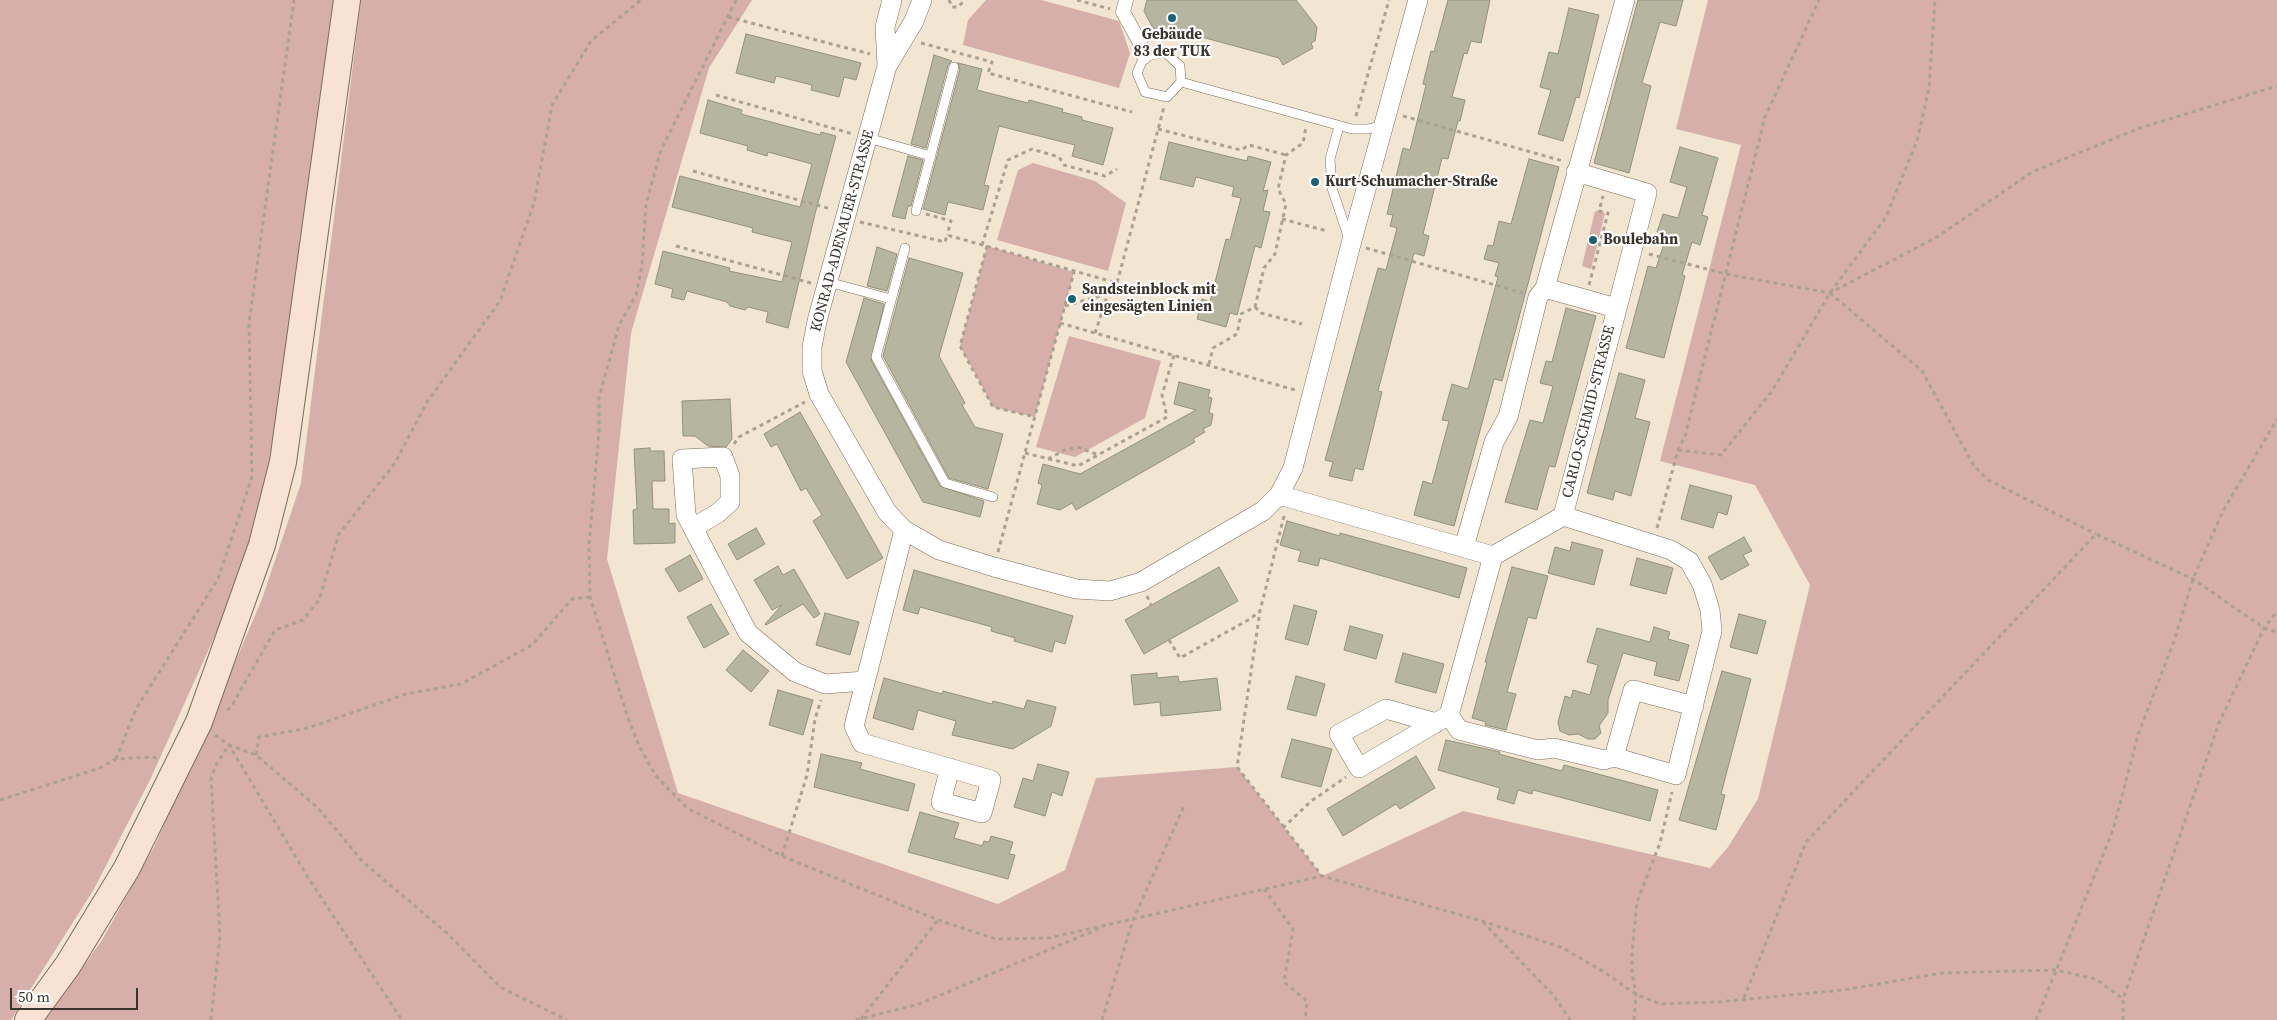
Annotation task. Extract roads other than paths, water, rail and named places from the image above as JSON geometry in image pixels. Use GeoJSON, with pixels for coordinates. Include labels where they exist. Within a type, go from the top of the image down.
{"type":"FeatureCollection","features":[{"type":"Feature","properties":{"kind":"main road"},"geometry":{"type":"LineString","coordinates":[[28,1020],[68,964],[127,868],[199,722],[262,545],[283,462],[347,0]]}},
{"type":"Feature","properties":{"kind":"street","name":"KONRAD-ADENAUER-STRASSE"},"geometry":{"type":"LineString","coordinates":[[887,66],[885,27],[892,0]]}},
{"type":"Feature","properties":{"kind":"street","name":"KONRAD-ADENAUER-STRASSE"},"geometry":{"type":"LineString","coordinates":[[922,0],[914,20],[887,66],[827,284],[812,347],[812,371],[819,394],[888,512],[904,530],[939,550],[1076,589],[1110,591],[1141,582],[1263,511],[1279,495]]}},
{"type":"Feature","properties":{"kind":"street"},"geometry":{"type":"LineString","coordinates":[[1418,0],[1351,244],[1293,468],[1279,495],[1493,556],[1442,719],[1359,768],[1339,734],[1386,709],[1442,719],[1459,730],[1538,750],[1554,748],[1604,760],[1614,757],[1633,690],[1694,706]]}},
{"type":"Feature","properties":{"kind":"street"},"geometry":{"type":"LineString","coordinates":[[1464,547],[1494,442],[1508,417],[1625,0]]}},
{"type":"Feature","properties":{"kind":"street"},"geometry":{"type":"LineString","coordinates":[[1125,6],[1144,57]]}},
{"type":"Feature","properties":{"kind":"street","name":"CARLO-SCHMID-STRASSE"},"geometry":{"type":"LineString","coordinates":[[1493,556],[1563,516],[1647,193],[1576,172]]}},
{"type":"Feature","properties":{"kind":"street","name":"CARLO-SCHMID-STRASSE"},"geometry":{"type":"LineString","coordinates":[[1542,292],[1586,299],[1616,308]]}},
{"type":"Feature","properties":{"kind":"street"},"geometry":{"type":"LineString","coordinates":[[693,528],[718,514],[730,502],[730,476],[723,457],[682,459],[686,515],[748,633],[796,672],[825,684],[865,681]]}},
{"type":"Feature","properties":{"kind":"street","name":"CARLO-SCHMID-STRASSE"},"geometry":{"type":"LineString","coordinates":[[1563,516],[1653,543],[1671,550],[1689,561],[1702,584],[1710,610],[1712,631],[1676,775],[1614,757]]}},
{"type":"Feature","properties":{"kind":"street"},"geometry":{"type":"LineString","coordinates":[[904,530],[854,726],[862,743],[950,768]]}},
{"type":"Feature","properties":{"kind":"lane"},"geometry":{"type":"LineString","coordinates":[[1165,52],[1180,66],[1181,82],[1167,97],[1145,92],[1137,73],[1144,57],[1165,52]]}},
{"type":"Feature","properties":{"kind":"lane"},"geometry":{"type":"LineString","coordinates":[[916,211],[954,67]]}},
{"type":"Feature","properties":{"kind":"lane"},"geometry":{"type":"LineString","coordinates":[[1181,82],[1352,129],[1368,129],[1384,125]]}},
{"type":"Feature","properties":{"kind":"lane"},"geometry":{"type":"LineString","coordinates":[[1340,126],[1330,159],[1332,188],[1351,244]]}},
{"type":"Feature","properties":{"kind":"lane"},"geometry":{"type":"LineString","coordinates":[[868,138],[931,156]]}},
{"type":"Feature","properties":{"kind":"lane"},"geometry":{"type":"LineString","coordinates":[[905,248],[876,357],[944,484],[993,497]]}},
{"type":"Feature","properties":{"kind":"lane"},"geometry":{"type":"LineString","coordinates":[[827,284],[891,299]]}},
{"type":"Feature","properties":{"kind":"place","name":"Gebäude 83 der TUK"},"geometry":{"type":"Point","coordinates":[1172,18]}},
{"type":"Feature","properties":{"kind":"place","name":"Kurt-Schumacher-Straße"},"geometry":{"type":"Point","coordinates":[1315,182]}},
{"type":"Feature","properties":{"kind":"place","name":"Boulebahn"},"geometry":{"type":"Point","coordinates":[1593,240]}},
{"type":"Feature","properties":{"kind":"place","name":"Sandsteinblock mit eingesägten Linien"},"geometry":{"type":"Point","coordinates":[1072,299]}}]}
